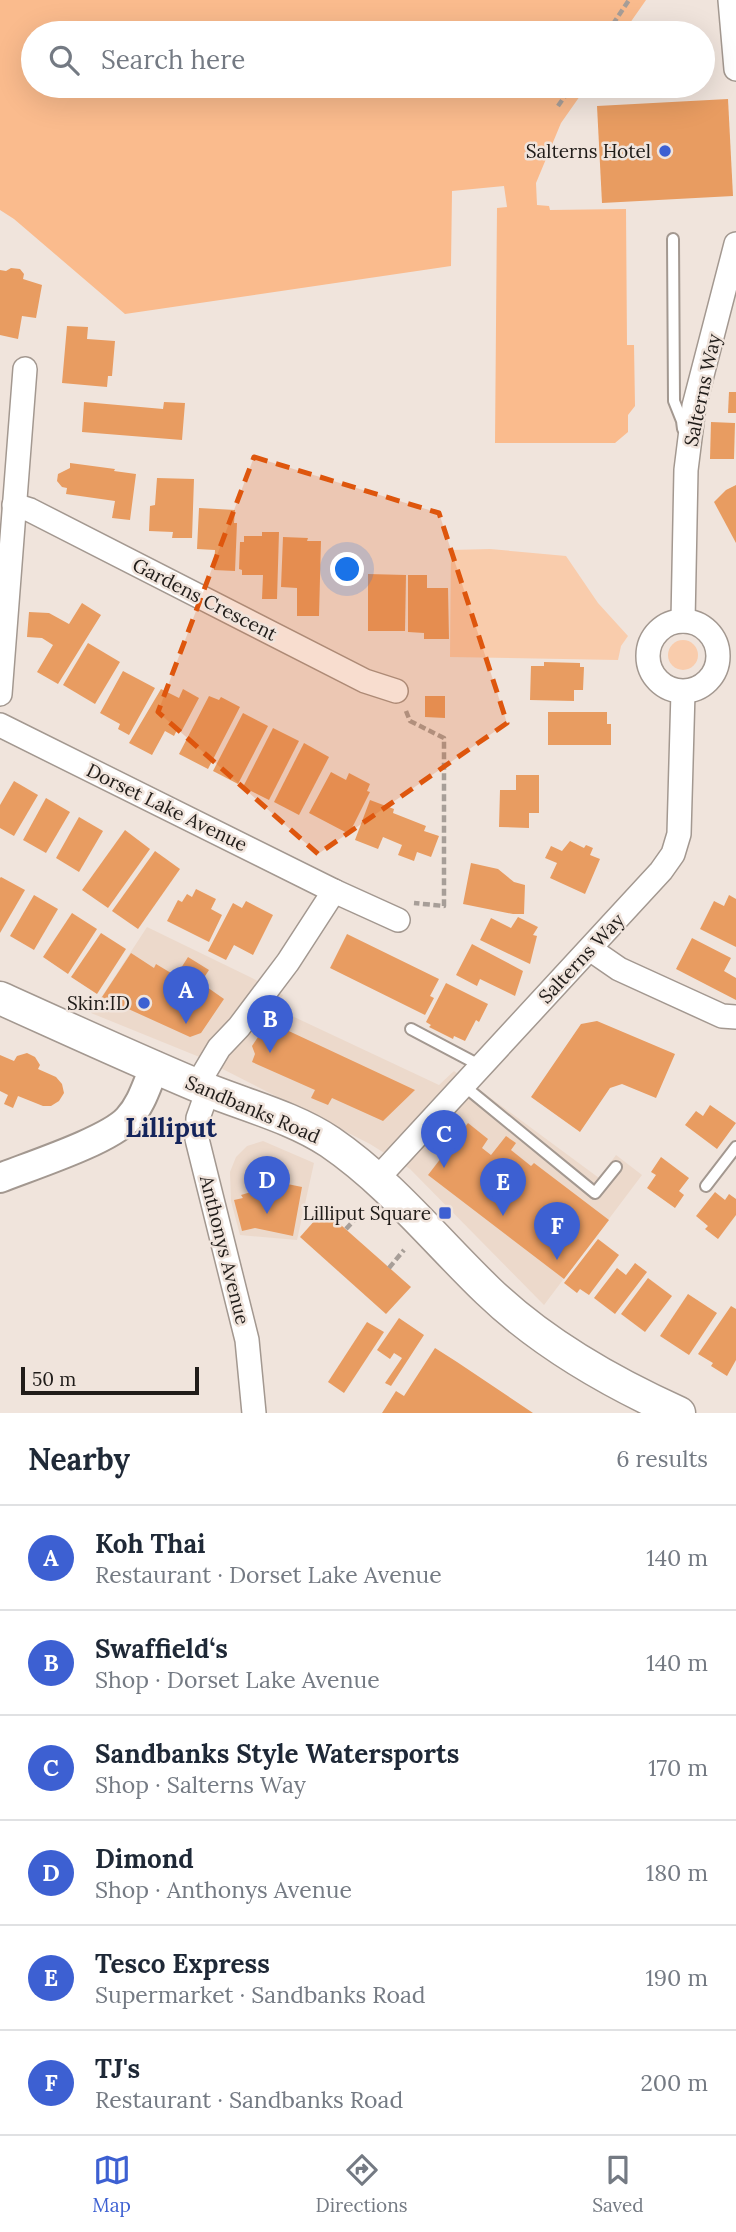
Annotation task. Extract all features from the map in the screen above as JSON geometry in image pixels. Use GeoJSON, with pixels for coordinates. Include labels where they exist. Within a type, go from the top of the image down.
{"type":"FeatureCollection","features":[{"type":"Feature","properties":{"kind":"main road","name":"Sandbanks Road"},"geometry":{"type":"LineString","coordinates":[[0,998],[202,1087],[308,1129],[342,1151],[376,1180],[515,1316],[642,1405],[679,1413]]}},
{"type":"Feature","properties":{"kind":"street"},"geometry":{"type":"LineString","coordinates":[[730,0],[736,69]]}},
{"type":"Feature","properties":{"kind":"street","name":"Salterns Way"},"geometry":{"type":"LineString","coordinates":[[683,621],[686,470],[694,406],[736,244]]}},
{"type":"Feature","properties":{"kind":"street"},"geometry":{"type":"LineString","coordinates":[[0,694],[14,505],[8,467],[24,369]]}},
{"type":"Feature","properties":{"kind":"street","name":"Gardens Crescent"},"geometry":{"type":"LineString","coordinates":[[14,505],[30,510],[365,681],[396,691]]}},
{"type":"Feature","properties":{"kind":"street"},"geometry":{"type":"LineString","coordinates":[[683,621],[695,623],[708,632],[718,652],[714,672],[707,681],[697,688],[683,692],[667,687],[656,678],[650,668],[648,656],[653,638],[659,631],[669,624],[683,621]]}},
{"type":"Feature","properties":{"kind":"street","name":"Salterns Way"},"geometry":{"type":"LineString","coordinates":[[376,1180],[661,871],[673,854],[679,834],[683,692]]}},
{"type":"Feature","properties":{"kind":"street","name":"Dorset Lake Avenue"},"geometry":{"type":"LineString","coordinates":[[0,724],[334,891],[398,920]]}},
{"type":"Feature","properties":{"kind":"street"},"geometry":{"type":"LineString","coordinates":[[202,1087],[219,1048],[239,1027],[288,962],[334,891]]}},
{"type":"Feature","properties":{"kind":"street"},"geometry":{"type":"LineString","coordinates":[[590,948],[619,969],[722,1016],[736,1017]]}},
{"type":"Feature","properties":{"kind":"street"},"geometry":{"type":"LineString","coordinates":[[0,1178],[96,1139],[126,1121],[139,1104],[155,1066]]}},
{"type":"Feature","properties":{"kind":"street","name":"Anthonys Avenue"},"geometry":{"type":"LineString","coordinates":[[202,1087],[197,1139],[247,1340],[254,1413]]}},
{"type":"Feature","properties":{"kind":"lane"},"geometry":{"type":"LineString","coordinates":[[674,239],[674,401],[682,421],[686,470]]}},
{"type":"Feature","properties":{"kind":"lane"},"geometry":{"type":"LineString","coordinates":[[411,1029],[481,1066]]}},
{"type":"Feature","properties":{"kind":"lane"},"geometry":{"type":"LineString","coordinates":[[463,1085],[595,1193],[616,1167]]}},
{"type":"Feature","properties":{"kind":"lane"},"geometry":{"type":"LineString","coordinates":[[706,1186],[736,1147]]}},
{"type":"Feature","properties":{"kind":"path"},"geometry":{"type":"LineString","coordinates":[[615,21],[629,0]]}},
{"type":"Feature","properties":{"kind":"path"},"geometry":{"type":"LineString","coordinates":[[558,106],[564,98]]}},
{"type":"Feature","properties":{"kind":"path"},"geometry":{"type":"LineString","coordinates":[[396,691],[411,721],[444,738],[444,906],[409,903],[398,920]]}},
{"type":"Feature","properties":{"kind":"path"},"geometry":{"type":"LineString","coordinates":[[346,1229],[360,1214]]}},
{"type":"Feature","properties":{"kind":"path"},"geometry":{"type":"LineString","coordinates":[[389,1268],[404,1250]]}},
{"type":"Feature","properties":{"kind":"highlighted area"},"geometry":{"type":"Polygon","coordinates":[[[254,457],[439,513],[507,723],[318,854],[158,712],[254,457]]]}},
{"type":"Feature","properties":{"kind":"shaded area"},"geometry":{"type":"Polygon","coordinates":[[[0,0],[646,0],[631,21],[21,21],[21,98],[579,98],[561,123],[536,183],[537,205],[549,206],[550,210],[626,209],[627,345],[634,345],[635,406],[628,415],[628,432],[615,443],[495,443],[497,208],[507,207],[504,186],[452,191],[451,266],[125,314],[0,210],[0,0]]]}},
{"type":"Feature","properties":{"kind":"shaded area"},"geometry":{"type":"Polygon","coordinates":[[[490,549],[566,556],[598,603],[628,636],[621,646],[618,660],[450,657],[451,550],[490,549]]]}},
{"type":"Feature","properties":{"kind":"shaded area"},"geometry":{"type":"Polygon","coordinates":[[[683,640],[689,641],[697,649],[697,661],[689,669],[683,670],[677,669],[669,661],[668,655],[669,649],[677,641],[683,640]]]}},
{"type":"Feature","properties":{"kind":"shaded area"},"geometry":{"type":"Polygon","coordinates":[[[147,927],[283,995],[275,1008],[439,1085],[454,1071],[599,1178],[616,1155],[642,1175],[544,1305],[410,1169],[370,1144],[197,1056],[91,1013],[147,927]]]}},
{"type":"Feature","properties":{"kind":"shaded area"},"geometry":{"type":"Polygon","coordinates":[[[263,1141],[314,1163],[297,1240],[240,1235],[231,1201],[230,1172],[236,1157],[247,1146],[263,1141]]]}},
{"type":"Feature","properties":{"kind":"building","name":"Salterns Hotel"},"geometry":{"type":"Polygon","coordinates":[[[728,99],[733,196],[602,203],[597,106],[728,99]]]}},
{"type":"Feature","properties":{"kind":"building"},"geometry":{"type":"Polygon","coordinates":[[[20,269],[24,274],[23,279],[42,285],[36,318],[22,316],[18,339],[0,335],[0,270],[20,269]]]}},
{"type":"Feature","properties":{"kind":"building"},"geometry":{"type":"Polygon","coordinates":[[[67,326],[88,327],[87,339],[115,341],[112,376],[108,376],[107,387],[62,383],[67,326]]]}},
{"type":"Feature","properties":{"kind":"building"},"geometry":{"type":"Polygon","coordinates":[[[729,392],[736,392],[736,413],[728,413],[729,392]]]}},
{"type":"Feature","properties":{"kind":"building"},"geometry":{"type":"Polygon","coordinates":[[[84,402],[163,409],[164,402],[185,403],[182,440],[82,432],[84,402]]]}},
{"type":"Feature","properties":{"kind":"building"},"geometry":{"type":"Polygon","coordinates":[[[711,422],[735,423],[734,459],[710,459],[711,422]]]}},
{"type":"Feature","properties":{"kind":"building"},"geometry":{"type":"Polygon","coordinates":[[[70,463],[136,474],[130,520],[112,518],[115,501],[66,494],[67,488],[57,481],[58,474],[70,468],[70,463]]]}},
{"type":"Feature","properties":{"kind":"building"},"geometry":{"type":"Polygon","coordinates":[[[157,478],[194,479],[192,538],[172,538],[173,532],[149,531],[150,506],[155,505],[157,478]]]}},
{"type":"Feature","properties":{"kind":"building"},"geometry":{"type":"Polygon","coordinates":[[[736,485],[736,543],[714,502],[726,490],[736,485]]]}},
{"type":"Feature","properties":{"kind":"building"},"geometry":{"type":"Polygon","coordinates":[[[199,508],[235,510],[235,571],[214,570],[215,550],[197,549],[199,508]]]}},
{"type":"Feature","properties":{"kind":"building"},"geometry":{"type":"Polygon","coordinates":[[[262,532],[279,532],[277,599],[262,599],[263,575],[242,575],[242,570],[239,569],[240,542],[244,542],[244,536],[262,536],[262,532]]]}},
{"type":"Feature","properties":{"kind":"building"},"geometry":{"type":"Polygon","coordinates":[[[283,537],[321,541],[319,616],[297,616],[297,588],[281,587],[283,537]]]}},
{"type":"Feature","properties":{"kind":"building"},"geometry":{"type":"Polygon","coordinates":[[[368,574],[406,575],[405,631],[368,631],[368,574]]]}},
{"type":"Feature","properties":{"kind":"building"},"geometry":{"type":"Polygon","coordinates":[[[408,575],[427,575],[427,588],[448,588],[449,639],[424,639],[424,633],[408,632],[408,575]]]}},
{"type":"Feature","properties":{"kind":"building"},"geometry":{"type":"Polygon","coordinates":[[[82,603],[101,615],[58,684],[37,672],[53,645],[42,638],[27,637],[29,612],[49,613],[69,624],[82,603]]]}},
{"type":"Feature","properties":{"kind":"building"},"geometry":{"type":"Polygon","coordinates":[[[88,643],[120,662],[95,704],[63,685],[88,643]]]}},
{"type":"Feature","properties":{"kind":"building"},"geometry":{"type":"Polygon","coordinates":[[[544,662],[580,663],[580,667],[584,667],[583,690],[574,690],[574,701],[530,700],[531,666],[544,666],[544,662]]]}},
{"type":"Feature","properties":{"kind":"building"},"geometry":{"type":"Polygon","coordinates":[[[123,671],[155,688],[129,735],[118,729],[120,724],[100,713],[123,671]]]}},
{"type":"Feature","properties":{"kind":"building"},"geometry":{"type":"Polygon","coordinates":[[[161,689],[179,698],[183,689],[199,698],[181,732],[177,730],[174,736],[165,731],[152,755],[129,743],[161,689]]]}},
{"type":"Feature","properties":{"kind":"building"},"geometry":{"type":"Polygon","coordinates":[[[209,696],[219,700],[221,697],[240,707],[208,769],[179,754],[209,696]]]}},
{"type":"Feature","properties":{"kind":"building"},"geometry":{"type":"Polygon","coordinates":[[[425,696],[445,696],[445,718],[425,717],[425,696]]]}},
{"type":"Feature","properties":{"kind":"building"},"geometry":{"type":"Polygon","coordinates":[[[548,712],[607,712],[607,724],[611,724],[611,745],[548,745],[548,712]]]}},
{"type":"Feature","properties":{"kind":"building"},"geometry":{"type":"Polygon","coordinates":[[[243,713],[268,726],[238,784],[213,771],[243,713]]]}},
{"type":"Feature","properties":{"kind":"building"},"geometry":{"type":"Polygon","coordinates":[[[273,728],[299,741],[269,800],[243,787],[273,728]]]}},
{"type":"Feature","properties":{"kind":"building"},"geometry":{"type":"Polygon","coordinates":[[[304,743],[329,757],[299,815],[274,802],[304,743]]]}},
{"type":"Feature","properties":{"kind":"building"},"geometry":{"type":"Polygon","coordinates":[[[331,772],[346,780],[349,773],[370,784],[367,791],[370,792],[349,834],[309,813],[331,772]]]}},
{"type":"Feature","properties":{"kind":"building"},"geometry":{"type":"Polygon","coordinates":[[[516,775],[539,775],[539,813],[529,813],[529,828],[499,827],[500,790],[516,790],[516,775]]]}},
{"type":"Feature","properties":{"kind":"building"},"geometry":{"type":"Polygon","coordinates":[[[14,781],[38,795],[14,836],[0,828],[0,805],[14,781]]]}},
{"type":"Feature","properties":{"kind":"building"},"geometry":{"type":"Polygon","coordinates":[[[46,798],[70,812],[46,853],[23,840],[46,798]]]}},
{"type":"Feature","properties":{"kind":"building"},"geometry":{"type":"Polygon","coordinates":[[[370,800],[394,809],[393,813],[426,826],[424,831],[439,836],[431,857],[417,852],[414,861],[398,855],[402,845],[383,837],[378,849],[355,840],[370,800]]]}},
{"type":"Feature","properties":{"kind":"building"},"geometry":{"type":"Polygon","coordinates":[[[79,817],[103,831],[79,872],[56,858],[79,817]]]}},
{"type":"Feature","properties":{"kind":"building"},"geometry":{"type":"Polygon","coordinates":[[[125,830],[150,849],[108,908],[82,890],[125,830]]]}},
{"type":"Feature","properties":{"kind":"building"},"geometry":{"type":"Polygon","coordinates":[[[570,841],[584,848],[586,845],[593,848],[590,855],[600,859],[585,894],[550,878],[557,863],[545,858],[551,846],[562,851],[570,841]]]}},
{"type":"Feature","properties":{"kind":"building"},"geometry":{"type":"Polygon","coordinates":[[[155,851],[180,869],[138,929],[112,911],[155,851]]]}},
{"type":"Feature","properties":{"kind":"building"},"geometry":{"type":"Polygon","coordinates":[[[471,863],[498,869],[514,882],[525,885],[524,914],[463,904],[471,863]]]}},
{"type":"Feature","properties":{"kind":"building"},"geometry":{"type":"Polygon","coordinates":[[[0,878],[25,890],[0,933],[0,878]]]}},
{"type":"Feature","properties":{"kind":"building"},"geometry":{"type":"Polygon","coordinates":[[[196,889],[216,899],[211,909],[222,915],[209,942],[167,921],[178,900],[182,902],[187,894],[192,897],[196,889]]]}},
{"type":"Feature","properties":{"kind":"building"},"geometry":{"type":"Polygon","coordinates":[[[34,895],[58,909],[34,950],[10,936],[34,895]]]}},
{"type":"Feature","properties":{"kind":"building"},"geometry":{"type":"Polygon","coordinates":[[[729,895],[736,899],[736,947],[700,929],[714,901],[724,906],[729,895]]]}},
{"type":"Feature","properties":{"kind":"building"},"geometry":{"type":"Polygon","coordinates":[[[246,901],[273,915],[253,955],[234,945],[226,960],[208,951],[233,903],[242,908],[246,901]]]}},
{"type":"Feature","properties":{"kind":"building"},"geometry":{"type":"Polygon","coordinates":[[[72,913],[97,929],[68,974],[43,957],[72,913]]]}},
{"type":"Feature","properties":{"kind":"building"},"geometry":{"type":"Polygon","coordinates":[[[518,917],[538,927],[533,935],[537,936],[530,964],[480,940],[491,918],[511,928],[518,917]]]}},
{"type":"Feature","properties":{"kind":"building"},"geometry":{"type":"Polygon","coordinates":[[[101,933],[126,949],[97,994],[71,977],[101,933]]]}},
{"type":"Feature","properties":{"kind":"building"},"geometry":{"type":"Polygon","coordinates":[[[347,934],[439,979],[430,996],[434,998],[425,1015],[330,968],[347,934]]]}},
{"type":"Feature","properties":{"kind":"building"},"geometry":{"type":"Polygon","coordinates":[[[692,938],[731,958],[724,971],[736,978],[736,1000],[676,969],[692,938]]]}},
{"type":"Feature","properties":{"kind":"building"},"geometry":{"type":"Polygon","coordinates":[[[472,944],[523,971],[515,996],[480,979],[477,986],[456,975],[472,944]]]}},
{"type":"Feature","properties":{"kind":"building"},"geometry":{"type":"Polygon","coordinates":[[[131,953],[154,968],[156,964],[176,976],[188,957],[209,970],[185,1006],[189,1008],[204,985],[224,999],[201,1033],[190,1037],[102,997],[131,953]]]}},
{"type":"Feature","properties":{"kind":"building"},"geometry":{"type":"Polygon","coordinates":[[[446,983],[488,1004],[465,1041],[454,1036],[453,1039],[429,1027],[431,1025],[426,1022],[446,983]]]}},
{"type":"Feature","properties":{"kind":"building"},"geometry":{"type":"Polygon","coordinates":[[[597,1021],[675,1054],[656,1098],[622,1084],[610,1088],[580,1132],[531,1097],[581,1024],[597,1021]]]}},
{"type":"Feature","properties":{"kind":"building"},"geometry":{"type":"Polygon","coordinates":[[[278,1026],[415,1090],[383,1121],[332,1098],[328,1105],[311,1098],[315,1090],[252,1062],[255,1054],[252,1046],[264,1028],[278,1026]]]}},
{"type":"Feature","properties":{"kind":"building"},"geometry":{"type":"Polygon","coordinates":[[[27,1053],[35,1057],[40,1065],[38,1069],[56,1077],[62,1084],[64,1093],[59,1101],[51,1106],[43,1106],[18,1096],[13,1108],[4,1104],[8,1095],[0,1091],[0,1055],[14,1061],[17,1056],[27,1053]]]}},
{"type":"Feature","properties":{"kind":"building"},"geometry":{"type":"Polygon","coordinates":[[[710,1105],[736,1123],[717,1149],[685,1125],[696,1111],[703,1116],[710,1105]]]}},
{"type":"Feature","properties":{"kind":"building"},"geometry":{"type":"Polygon","coordinates":[[[468,1123],[488,1139],[482,1148],[491,1155],[506,1136],[516,1143],[511,1150],[531,1166],[534,1163],[609,1220],[564,1279],[428,1175],[468,1123]]]}},
{"type":"Feature","properties":{"kind":"building"},"geometry":{"type":"Polygon","coordinates":[[[661,1157],[689,1178],[679,1191],[684,1195],[675,1208],[647,1188],[656,1175],[651,1172],[661,1157]]]}},
{"type":"Feature","properties":{"kind":"building"},"geometry":{"type":"Polygon","coordinates":[[[263,1179],[302,1187],[293,1236],[255,1228],[242,1231],[234,1200],[261,1189],[263,1179]]]}},
{"type":"Feature","properties":{"kind":"building"},"geometry":{"type":"Polygon","coordinates":[[[715,1192],[725,1200],[729,1194],[736,1199],[736,1215],[718,1239],[705,1229],[708,1226],[696,1216],[715,1192]]]}},
{"type":"Feature","properties":{"kind":"building"},"geometry":{"type":"Polygon","coordinates":[[[324,1210],[411,1287],[386,1314],[300,1237],[324,1210]]]}},
{"type":"Feature","properties":{"kind":"building"},"geometry":{"type":"Polygon","coordinates":[[[598,1239],[619,1255],[589,1295],[580,1289],[577,1293],[564,1283],[598,1239]]]}},
{"type":"Feature","properties":{"kind":"building"},"geometry":{"type":"Polygon","coordinates":[[[635,1263],[647,1272],[615,1314],[594,1298],[617,1268],[626,1275],[635,1263]]]}},
{"type":"Feature","properties":{"kind":"building"},"geometry":{"type":"Polygon","coordinates":[[[648,1278],[672,1296],[645,1332],[621,1314],[648,1278]]]}},
{"type":"Feature","properties":{"kind":"building"},"geometry":{"type":"Polygon","coordinates":[[[688,1294],[717,1313],[689,1355],[660,1336],[688,1294]]]}},
{"type":"Feature","properties":{"kind":"building"},"geometry":{"type":"Polygon","coordinates":[[[731,1306],[736,1309],[736,1360],[727,1376],[698,1354],[731,1306]]]}},
{"type":"Feature","properties":{"kind":"building"},"geometry":{"type":"Polygon","coordinates":[[[399,1318],[424,1335],[391,1386],[385,1383],[402,1358],[394,1353],[390,1359],[377,1350],[399,1318]]]}},
{"type":"Feature","properties":{"kind":"building"},"geometry":{"type":"Polygon","coordinates":[[[367,1322],[384,1332],[344,1393],[328,1382],[367,1322]]]}},
{"type":"Feature","properties":{"kind":"building"},"geometry":{"type":"Polygon","coordinates":[[[435,1348],[533,1413],[382,1413],[396,1391],[404,1396],[435,1348]]]}},
{"type":"Feature","properties":{"kind":"place","name":"Salterns Hotel"},"geometry":{"type":"Point","coordinates":[665,151]}},
{"type":"Feature","properties":{"kind":"place","name":"Skin:ID"},"geometry":{"type":"Point","coordinates":[144,1003]}},
{"type":"Feature","properties":{"kind":"place","name":"Koh Thai"},"geometry":{"type":"Point","coordinates":[186,1024]}},
{"type":"Feature","properties":{"kind":"place","name":"Swaffield‘s"},"geometry":{"type":"Point","coordinates":[270,1053]}},
{"type":"Feature","properties":{"kind":"place","name":"Sandbanks Style Watersports"},"geometry":{"type":"Point","coordinates":[444,1168]}},
{"type":"Feature","properties":{"kind":"place","name":"Lilliput Square"},"geometry":{"type":"Point","coordinates":[445,1213]}},
{"type":"Feature","properties":{"kind":"place","name":"Dimond"},"geometry":{"type":"Point","coordinates":[267,1214]}},
{"type":"Feature","properties":{"kind":"place","name":"Tesco Express"},"geometry":{"type":"Point","coordinates":[503,1216]}},
{"type":"Feature","properties":{"kind":"place","name":"TJ's"},"geometry":{"type":"Point","coordinates":[557,1260]}},
{"type":"Feature","properties":{"kind":"district","name":"Lilliput"},"geometry":{"type":"Point","coordinates":[171,1127]}}]}
